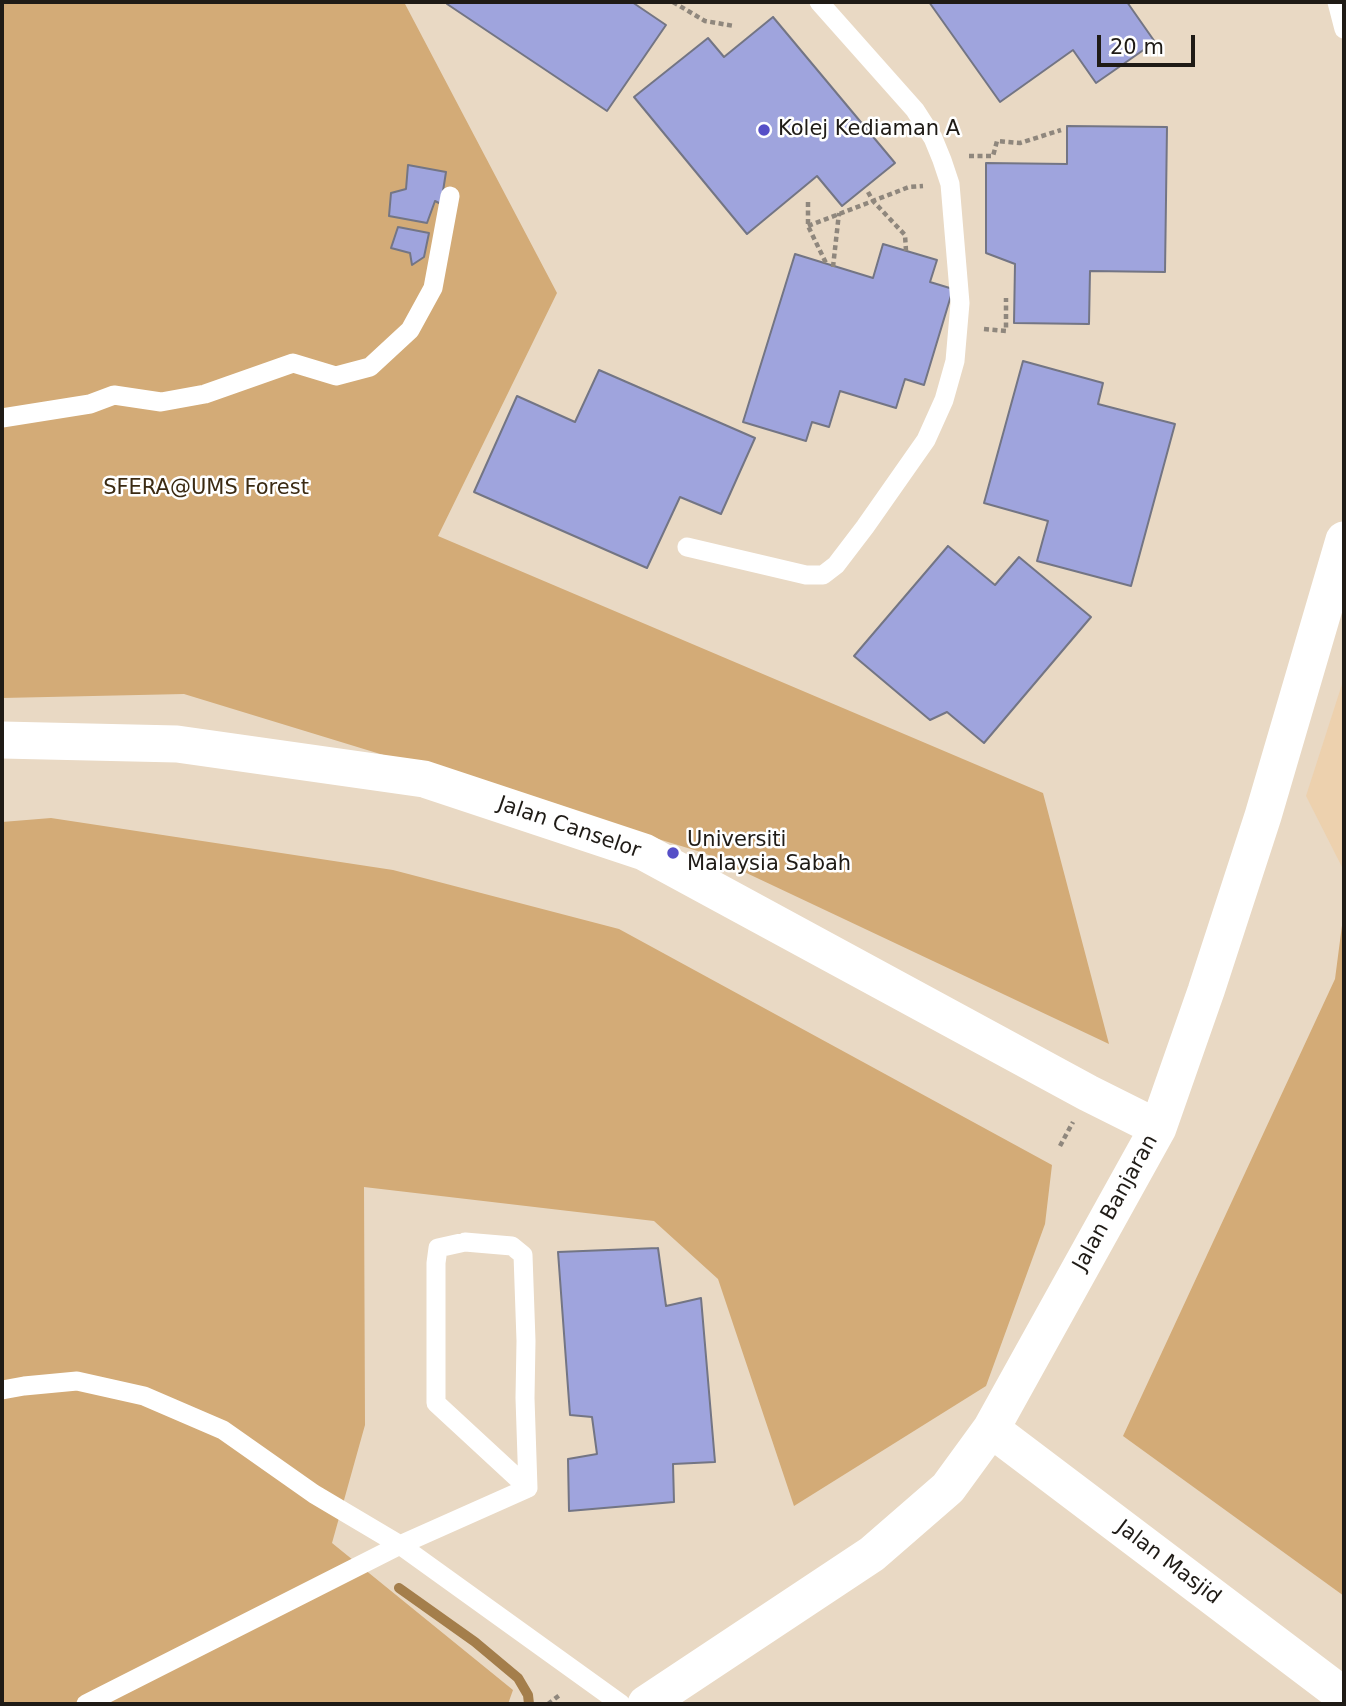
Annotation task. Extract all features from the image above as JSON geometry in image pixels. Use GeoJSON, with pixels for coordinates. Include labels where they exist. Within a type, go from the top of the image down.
{"type":"FeatureCollection","features":[{"type":"Feature","properties":{"kind":"street","name":"Jalan Banjaran"},"geometry":{"type":"LineString","coordinates":[[646,1704],[872,1555],[948,1488],[991,1429],[1158,1128],[1263,816],[1344,540]]}},
{"type":"Feature","properties":{"kind":"street","name":"Jalan Canselor"},"geometry":{"type":"LineString","coordinates":[[2,740],[177,744],[424,779],[644,852],[1088,1093],[1158,1128]]}},
{"type":"Feature","properties":{"kind":"street","name":"Jalan Masjid"},"geometry":{"type":"LineString","coordinates":[[991,1429],[1344,1696]]}},
{"type":"Feature","properties":{"kind":"lane"},"geometry":{"type":"LineString","coordinates":[[687,547],[806,575],[823,575],[836,565],[926,440],[944,400],[955,360],[960,303],[950,184],[933,138],[915,110],[819,2]]}},
{"type":"Feature","properties":{"kind":"lane"},"geometry":{"type":"LineString","coordinates":[[1337,2],[1344,29]]}},
{"type":"Feature","properties":{"kind":"lane"},"geometry":{"type":"LineString","coordinates":[[2,418],[90,404],[114,395],[161,402],[205,394],[293,363],[336,376],[370,368],[410,330],[433,288],[450,196]]}},
{"type":"Feature","properties":{"kind":"lane"},"geometry":{"type":"LineString","coordinates":[[464,1242],[512,1246],[523,1255],[528,1488],[436,1402],[438,1248],[464,1242]]}},
{"type":"Feature","properties":{"kind":"lane"},"geometry":{"type":"LineString","coordinates":[[2,1391],[77,1381],[144,1396],[223,1430],[314,1494],[400,1545],[621,1704]]}},
{"type":"Feature","properties":{"kind":"lane"},"geometry":{"type":"LineString","coordinates":[[86,1704],[400,1545],[528,1488]]}},
{"type":"Feature","properties":{"kind":"path"},"geometry":{"type":"LineString","coordinates":[[673,2],[705,21],[734,26]]}},
{"type":"Feature","properties":{"kind":"path"},"geometry":{"type":"LineString","coordinates":[[808,226],[909,187],[950,184],[969,155],[993,156],[997,141],[1020,143],[1061,130]]}},
{"type":"Feature","properties":{"kind":"path"},"geometry":{"type":"LineString","coordinates":[[868,192],[905,235],[906,251]]}},
{"type":"Feature","properties":{"kind":"path"},"geometry":{"type":"LineString","coordinates":[[808,202],[808,226],[826,263]]}},
{"type":"Feature","properties":{"kind":"path"},"geometry":{"type":"LineString","coordinates":[[833,267],[839,213]]}},
{"type":"Feature","properties":{"kind":"path"},"geometry":{"type":"LineString","coordinates":[[958,327],[1006,331],[1006,298]]}},
{"type":"Feature","properties":{"kind":"shaded area","name":"Universiti Malaysia Sabah"},"geometry":{"type":"Polygon","coordinates":[[[2,2],[1344,2],[1344,1704],[2,1704],[2,2]]]}},
{"type":"Feature","properties":{"kind":"shaded area"},"geometry":{"type":"Polygon","coordinates":[[[1344,678],[1344,871],[1306,796],[1344,678]]]}},
{"type":"Feature","properties":{"kind":"green space","name":"SFERA@UMS Forest"},"geometry":{"type":"Polygon","coordinates":[[[2,2],[404,2],[557,293],[438,536],[1043,793],[1109,1044],[704,853],[184,694],[2,698],[2,2]]]}},
{"type":"Feature","properties":{"kind":"green space"},"geometry":{"type":"Polygon","coordinates":[[[51,818],[393,870],[619,929],[1052,1165],[1045,1224],[986,1386],[794,1506],[718,1279],[654,1221],[364,1187],[365,1425],[332,1543],[513,1690],[508,1704],[2,1704],[2,822],[51,818]]]}},
{"type":"Feature","properties":{"kind":"green space"},"geometry":{"type":"Polygon","coordinates":[[[1344,910],[1344,1596],[1123,1436],[1335,979],[1344,910]]]}},
{"type":"Feature","properties":{"kind":"building"},"geometry":{"type":"Polygon","coordinates":[[[632,2],[666,25],[607,111],[447,4],[632,2]]]}},
{"type":"Feature","properties":{"kind":"building"},"geometry":{"type":"Polygon","coordinates":[[[929,2],[1127,2],[1155,42],[1096,83],[1073,50],[1000,102],[929,2]]]}},
{"type":"Feature","properties":{"kind":"building","name":"Kolej Kediaman A"},"geometry":{"type":"Polygon","coordinates":[[[773,17],[895,163],[842,206],[817,176],[747,234],[634,97],[708,38],[724,57],[773,17]]]}},
{"type":"Feature","properties":{"kind":"building"},"geometry":{"type":"Polygon","coordinates":[[[1067,126],[1167,127],[1165,272],[1090,271],[1089,324],[1014,323],[1015,264],[986,253],[986,163],[1067,164],[1067,126]]]}},
{"type":"Feature","properties":{"kind":"building"},"geometry":{"type":"Polygon","coordinates":[[[408,165],[446,172],[441,204],[435,201],[427,223],[389,216],[391,193],[406,189],[408,165]]]}},
{"type":"Feature","properties":{"kind":"building"},"geometry":{"type":"Polygon","coordinates":[[[398,227],[429,233],[424,257],[412,265],[410,253],[391,248],[398,227]]]}},
{"type":"Feature","properties":{"kind":"building"},"geometry":{"type":"Polygon","coordinates":[[[883,244],[937,260],[930,282],[953,289],[924,385],[905,379],[896,408],[840,391],[829,427],[812,422],[806,441],[743,422],[795,254],[873,278],[883,244]]]}},
{"type":"Feature","properties":{"kind":"building"},"geometry":{"type":"Polygon","coordinates":[[[1023,361],[1103,383],[1098,404],[1175,424],[1131,586],[1037,561],[1048,521],[984,503],[1023,361]]]}},
{"type":"Feature","properties":{"kind":"building"},"geometry":{"type":"Polygon","coordinates":[[[599,370],[755,438],[721,514],[680,497],[647,568],[474,492],[517,396],[575,422],[599,370]]]}},
{"type":"Feature","properties":{"kind":"building"},"geometry":{"type":"Polygon","coordinates":[[[948,546],[995,585],[1019,557],[1091,617],[984,743],[947,712],[930,720],[854,656],[948,546]]]}},
{"type":"Feature","properties":{"kind":"building"},"geometry":{"type":"Polygon","coordinates":[[[658,1248],[666,1306],[701,1298],[715,1462],[673,1464],[674,1502],[569,1511],[568,1459],[597,1454],[592,1417],[570,1415],[558,1252],[658,1248]]]}},
{"type":"Feature","properties":{"kind":"waterway"},"geometry":{"type":"LineString","coordinates":[[399,1588],[475,1642],[518,1678],[528,1695],[529,1704]]}},
{"type":"Feature","properties":{"kind":"place","name":"Kolej Kediaman A"},"geometry":{"type":"Point","coordinates":[764,130]}},
{"type":"Feature","properties":{"kind":"place","name":"Universiti Malaysia Sabah"},"geometry":{"type":"Point","coordinates":[673,853]}}]}
